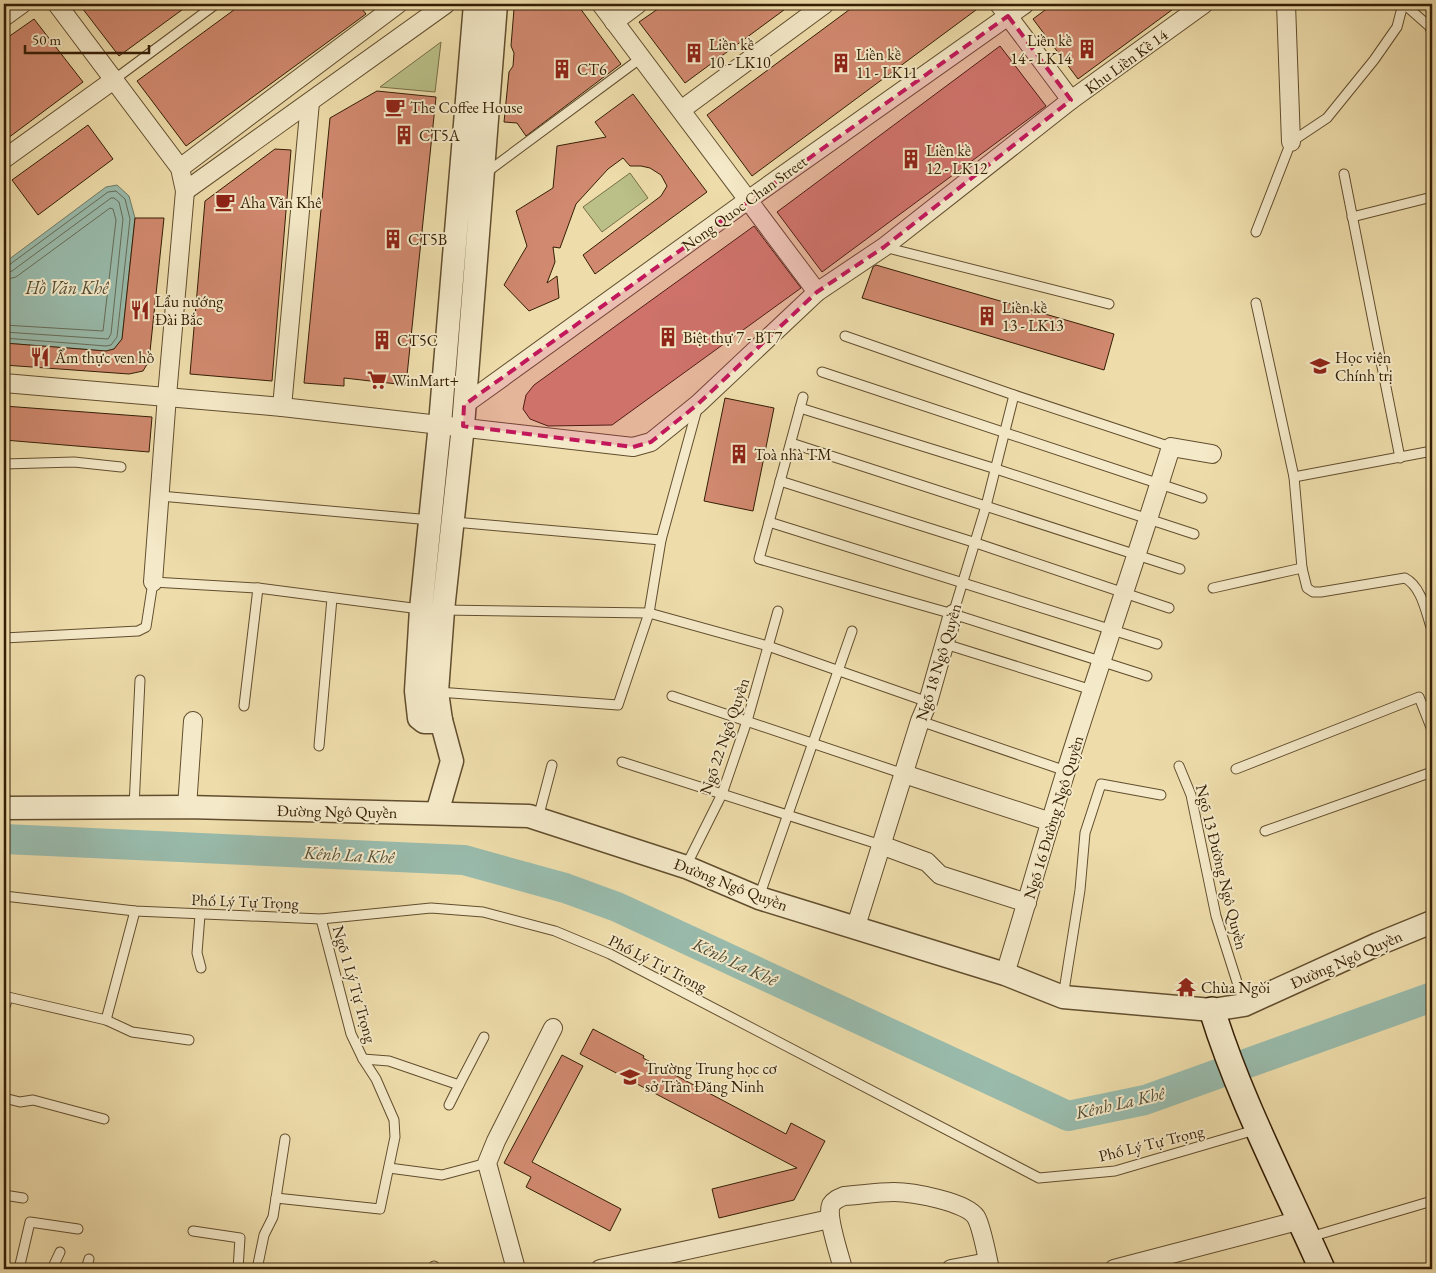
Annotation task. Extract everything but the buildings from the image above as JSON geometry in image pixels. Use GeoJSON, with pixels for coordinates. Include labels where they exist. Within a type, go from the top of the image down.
{"type":"FeatureCollection","features":[{"type":"Feature","properties":{"kind":"main road"},"geometry":{"type":"LineString","coordinates":[[1215,1020],[1258,1129],[1322,1269]]}},
{"type":"Feature","properties":{"kind":"street"},"geometry":{"type":"LineString","coordinates":[[4,17],[22,4]]}},
{"type":"Feature","properties":{"kind":"street"},"geometry":{"type":"LineString","coordinates":[[57,4],[180,168],[185,191],[166,396],[153,582]]}},
{"type":"Feature","properties":{"kind":"street"},"geometry":{"type":"LineString","coordinates":[[180,168],[398,4]]}},
{"type":"Feature","properties":{"kind":"street"},"geometry":{"type":"LineString","coordinates":[[185,191],[446,4]]}},
{"type":"Feature","properties":{"kind":"street"},"geometry":{"type":"LineString","coordinates":[[436,813],[452,761],[441,720],[424,722],[419,718],[426,692],[432,609],[429,520],[440,424],[475,4]]}},
{"type":"Feature","properties":{"kind":"street"},"geometry":{"type":"LineString","coordinates":[[432,609],[452,522],[464,416],[496,4]]}},
{"type":"Feature","properties":{"kind":"street"},"geometry":{"type":"LineString","coordinates":[[601,4],[817,292]]}},
{"type":"Feature","properties":{"kind":"street"},"geometry":{"type":"LineString","coordinates":[[614,22],[638,4]]}},
{"type":"Feature","properties":{"kind":"street"},"geometry":{"type":"LineString","coordinates":[[681,110],[824,4]]}},
{"type":"Feature","properties":{"kind":"street","name":"Nong Quoc Chan Street"},"geometry":{"type":"LineString","coordinates":[[464,416],[748,200],[1004,10],[1025,4]]}},
{"type":"Feature","properties":{"kind":"street","name":"Khu Liền Kề 14"},"geometry":{"type":"LineString","coordinates":[[464,416],[633,447],[651,442],[698,404],[817,292],[884,247],[1071,100],[1204,4]]}},
{"type":"Feature","properties":{"kind":"street"},"geometry":{"type":"LineString","coordinates":[[1286,4],[1291,142]]}},
{"type":"Feature","properties":{"kind":"street"},"geometry":{"type":"LineString","coordinates":[[1004,10],[1071,100]]}},
{"type":"Feature","properties":{"kind":"street"},"geometry":{"type":"LineString","coordinates":[[4,159],[114,79]]}},
{"type":"Feature","properties":{"kind":"street"},"geometry":{"type":"LineString","coordinates":[[282,407],[310,102]]}},
{"type":"Feature","properties":{"kind":"street"},"geometry":{"type":"LineString","coordinates":[[4,383],[166,396],[440,424],[464,416]]}},
{"type":"Feature","properties":{"kind":"street"},"geometry":{"type":"LineString","coordinates":[[1171,447],[1212,454]]}},
{"type":"Feature","properties":{"kind":"street","name":"Ngõ 16 Đường Ngô Quyền"},"geometry":{"type":"LineString","coordinates":[[1005,974],[1066,771],[1171,447]]}},
{"type":"Feature","properties":{"kind":"street","name":"Ngõ 18 Ngô Quyền"},"geometry":{"type":"LineString","coordinates":[[856,926],[920,721],[928,702],[952,614]]}},
{"type":"Feature","properties":{"kind":"street"},"geometry":{"type":"LineString","coordinates":[[187,807],[193,721]]}},
{"type":"Feature","properties":{"kind":"street"},"geometry":{"type":"LineString","coordinates":[[904,774],[1050,822]]}},
{"type":"Feature","properties":{"kind":"street","name":"Đường Ngô Quyền"},"geometry":{"type":"LineString","coordinates":[[4,808],[187,807],[529,816],[686,867],[759,898],[856,926],[1005,974],[1063,998],[1215,1020],[1378,944],[1432,922]]}},
{"type":"Feature","properties":{"kind":"street"},"geometry":{"type":"LineString","coordinates":[[881,845],[927,862],[940,875],[1027,903]]}},
{"type":"Feature","properties":{"kind":"street"},"geometry":{"type":"LineString","coordinates":[[516,1269],[487,1163],[496,1141],[553,1028]]}},
{"type":"Feature","properties":{"kind":"street"},"geometry":{"type":"LineString","coordinates":[[843,1269],[830,1219],[832,1204],[844,1196],[895,1192],[958,1204],[971,1211],[977,1218],[989,1265],[951,1269]]}},
{"type":"Feature","properties":{"kind":"street"},"geometry":{"type":"LineString","coordinates":[[600,1269],[830,1219]]}},
{"type":"Feature","properties":{"kind":"street"},"geometry":{"type":"LineString","coordinates":[[1114,1269],[1304,1228]]}},
{"type":"Feature","properties":{"kind":"lane"},"geometry":{"type":"LineString","coordinates":[[114,79],[216,4]]}},
{"type":"Feature","properties":{"kind":"lane"},"geometry":{"type":"LineString","coordinates":[[1256,232],[1291,142],[1327,118],[1374,60],[1397,27],[1403,4],[1430,27],[1432,33]]}},
{"type":"Feature","properties":{"kind":"lane"},"geometry":{"type":"LineString","coordinates":[[483,174],[641,58]]}},
{"type":"Feature","properties":{"kind":"lane"},"geometry":{"type":"LineString","coordinates":[[1344,174],[1400,458]]}},
{"type":"Feature","properties":{"kind":"lane"},"geometry":{"type":"LineString","coordinates":[[1352,217],[1432,197]]}},
{"type":"Feature","properties":{"kind":"lane"},"geometry":{"type":"LineString","coordinates":[[884,247],[1108,304]]}},
{"type":"Feature","properties":{"kind":"lane"},"geometry":{"type":"LineString","coordinates":[[1256,303],[1294,477],[1302,568],[1308,588],[1313,592],[1405,578],[1418,589],[1432,630]]}},
{"type":"Feature","properties":{"kind":"lane"},"geometry":{"type":"LineString","coordinates":[[845,336],[1171,447]]}},
{"type":"Feature","properties":{"kind":"lane"},"geometry":{"type":"LineString","coordinates":[[822,372],[1202,498]]}},
{"type":"Feature","properties":{"kind":"lane","name":"Ngõ 18 Ngô Quyền"},"geometry":{"type":"LineString","coordinates":[[952,614],[986,506],[1014,395]]}},
{"type":"Feature","properties":{"kind":"lane"},"geometry":{"type":"LineString","coordinates":[[803,398],[759,558],[952,614],[1147,676]]}},
{"type":"Feature","properties":{"kind":"lane"},"geometry":{"type":"LineString","coordinates":[[426,692],[618,704],[649,613],[660,540],[698,404]]}},
{"type":"Feature","properties":{"kind":"lane"},"geometry":{"type":"LineString","coordinates":[[800,408],[996,469],[1194,534]]}},
{"type":"Feature","properties":{"kind":"lane"},"geometry":{"type":"LineString","coordinates":[[791,443],[1180,569]]}},
{"type":"Feature","properties":{"kind":"lane"},"geometry":{"type":"LineString","coordinates":[[1294,477],[1432,451]]}},
{"type":"Feature","properties":{"kind":"lane"},"geometry":{"type":"LineString","coordinates":[[4,464],[74,462],[121,468]]}},
{"type":"Feature","properties":{"kind":"lane"},"geometry":{"type":"LineString","coordinates":[[780,482],[974,542],[1169,608]]}},
{"type":"Feature","properties":{"kind":"lane"},"geometry":{"type":"LineString","coordinates":[[160,496],[660,540]]}},
{"type":"Feature","properties":{"kind":"lane"},"geometry":{"type":"LineString","coordinates":[[769,522],[1157,644]]}},
{"type":"Feature","properties":{"kind":"lane"},"geometry":{"type":"LineString","coordinates":[[1213,588],[1302,568]]}},
{"type":"Feature","properties":{"kind":"lane"},"geometry":{"type":"LineString","coordinates":[[4,638],[138,631],[146,627],[153,582],[258,588],[432,609],[649,613],[768,646],[928,702]]}},
{"type":"Feature","properties":{"kind":"lane"},"geometry":{"type":"LineString","coordinates":[[244,706],[258,588]]}},
{"type":"Feature","properties":{"kind":"lane"},"geometry":{"type":"LineString","coordinates":[[320,746],[332,598]]}},
{"type":"Feature","properties":{"kind":"lane","name":"Ngõ 22 Ngô Quyền"},"geometry":{"type":"LineString","coordinates":[[686,867],[722,794],[747,721],[778,611]]}},
{"type":"Feature","properties":{"kind":"lane"},"geometry":{"type":"LineString","coordinates":[[759,898],[786,815],[814,744],[852,631]]}},
{"type":"Feature","properties":{"kind":"lane"},"geometry":{"type":"LineString","coordinates":[[945,644],[1092,690]]}},
{"type":"Feature","properties":{"kind":"lane"},"geometry":{"type":"LineString","coordinates":[[134,807],[140,680]]}},
{"type":"Feature","properties":{"kind":"lane"},"geometry":{"type":"LineString","coordinates":[[672,696],[904,774]]}},
{"type":"Feature","properties":{"kind":"lane"},"geometry":{"type":"LineString","coordinates":[[1236,769],[1419,697],[1432,730]]}},
{"type":"Feature","properties":{"kind":"lane"},"geometry":{"type":"LineString","coordinates":[[920,721],[1066,771]]}},
{"type":"Feature","properties":{"kind":"lane"},"geometry":{"type":"LineString","coordinates":[[622,762],[881,845]]}},
{"type":"Feature","properties":{"kind":"lane"},"geometry":{"type":"LineString","coordinates":[[538,818],[552,765]]}},
{"type":"Feature","properties":{"kind":"lane","name":"Ngõ 13 Đường Ngô Quyền"},"geometry":{"type":"LineString","coordinates":[[1179,766],[1191,795],[1216,916],[1244,1005]]}},
{"type":"Feature","properties":{"kind":"lane"},"geometry":{"type":"LineString","coordinates":[[1265,831],[1432,772]]}},
{"type":"Feature","properties":{"kind":"lane"},"geometry":{"type":"LineString","coordinates":[[1063,998],[1080,890],[1085,833],[1101,784],[1161,795]]}},
{"type":"Feature","properties":{"kind":"lane","name":"Phố Lý Tự Trọng"},"geometry":{"type":"LineString","coordinates":[[4,896],[135,911],[321,919],[431,908],[483,912],[555,932],[610,954],[1039,1178],[1115,1171],[1258,1129]]}},
{"type":"Feature","properties":{"kind":"lane"},"geometry":{"type":"LineString","coordinates":[[106,1020],[135,911]]}},
{"type":"Feature","properties":{"kind":"lane"},"geometry":{"type":"LineString","coordinates":[[200,914],[197,953],[201,968]]}},
{"type":"Feature","properties":{"kind":"lane","name":"Ngõ 1 Lý Tự Trọng"},"geometry":{"type":"LineString","coordinates":[[276,1198],[380,1209],[395,1137],[394,1120],[376,1078],[363,1059],[351,1034],[321,919]]}},
{"type":"Feature","properties":{"kind":"lane"},"geometry":{"type":"LineString","coordinates":[[4,1010],[6,997],[106,1020],[132,1032],[188,1040]]}},
{"type":"Feature","properties":{"kind":"lane"},"geometry":{"type":"LineString","coordinates":[[449,1105],[484,1037]]}},
{"type":"Feature","properties":{"kind":"lane"},"geometry":{"type":"LineString","coordinates":[[363,1059],[389,1061],[459,1085]]}},
{"type":"Feature","properties":{"kind":"lane"},"geometry":{"type":"LineString","coordinates":[[4,1098],[20,1102],[33,1100],[104,1120]]}},
{"type":"Feature","properties":{"kind":"lane"},"geometry":{"type":"LineString","coordinates":[[257,1269],[264,1235],[273,1217],[284,1139]]}},
{"type":"Feature","properties":{"kind":"lane"},"geometry":{"type":"LineString","coordinates":[[389,1168],[442,1175],[487,1163]]}},
{"type":"Feature","properties":{"kind":"lane"},"geometry":{"type":"LineString","coordinates":[[4,1195],[23,1198]]}},
{"type":"Feature","properties":{"kind":"lane"},"geometry":{"type":"LineString","coordinates":[[1304,1228],[1432,1201]]}},
{"type":"Feature","properties":{"kind":"lane"},"geometry":{"type":"LineString","coordinates":[[18,1269],[30,1222],[78,1229]]}},
{"type":"Feature","properties":{"kind":"lane"},"geometry":{"type":"LineString","coordinates":[[193,1231],[240,1238],[238,1269],[243,1269]]}},
{"type":"Feature","properties":{"kind":"lane"},"geometry":{"type":"LineString","coordinates":[[52,1269],[60,1252]]}},
{"type":"Feature","properties":{"kind":"lane"},"geometry":{"type":"LineString","coordinates":[[86,1269],[89,1259]]}},
{"type":"Feature","properties":{"kind":"lane"},"geometry":{"type":"LineString","coordinates":[[296,1269],[305,1269]]}},
{"type":"Feature","properties":{"kind":"highlighted area"},"geometry":{"type":"Polygon","coordinates":[[[1008,16],[1071,100],[884,247],[817,292],[698,404],[651,442],[633,447],[463,426],[464,405],[1008,16]]]}},
{"type":"Feature","properties":{"kind":"green space"},"geometry":{"type":"Polygon","coordinates":[[[441,42],[435,92],[380,87],[441,42]]]}},
{"type":"Feature","properties":{"kind":"green space"},"geometry":{"type":"Polygon","coordinates":[[[630,173],[648,198],[602,232],[583,207],[630,173]]]}},
{"type":"Feature","properties":{"kind":"water","name":"Hồ Văn Khê"},"geometry":{"type":"Polygon","coordinates":[[[117,185],[129,196],[135,218],[122,339],[114,349],[106,351],[4,343],[4,263],[106,187],[117,185]]]}},
{"type":"Feature","properties":{"kind":"waterway","name":"Kênh La Khê"},"geometry":{"type":"LineString","coordinates":[[4,839],[464,860],[565,888],[617,907],[1068,1116],[1145,1100],[1432,997]]}},
{"type":"Feature","properties":{"kind":"place","name":"Liền kề 14 - LK14"},"geometry":{"type":"Point","coordinates":[1087,49]}},
{"type":"Feature","properties":{"kind":"place","name":"Liền kề 10 - LK10"},"geometry":{"type":"Point","coordinates":[694,53]}},
{"type":"Feature","properties":{"kind":"place","name":"Liền kề 11 - LK11"},"geometry":{"type":"Point","coordinates":[841,63]}},
{"type":"Feature","properties":{"kind":"place","name":"CT6"},"geometry":{"type":"Point","coordinates":[562,69]}},
{"type":"Feature","properties":{"kind":"place","name":"The Coffee House"},"geometry":{"type":"Point","coordinates":[395,107]}},
{"type":"Feature","properties":{"kind":"place","name":"CT5A"},"geometry":{"type":"Point","coordinates":[404,135]}},
{"type":"Feature","properties":{"kind":"place","name":"Liền kề 12 - LK12"},"geometry":{"type":"Point","coordinates":[911,159]}},
{"type":"Feature","properties":{"kind":"place","name":"Aha Văn Khê"},"geometry":{"type":"Point","coordinates":[225,202]}},
{"type":"Feature","properties":{"kind":"place","name":"CT5B"},"geometry":{"type":"Point","coordinates":[393,239]}},
{"type":"Feature","properties":{"kind":"place","name":"Lẩu nướng Đài Bắc"},"geometry":{"type":"Point","coordinates":[140,310]}},
{"type":"Feature","properties":{"kind":"place","name":"Liền kề 13 - LK13"},"geometry":{"type":"Point","coordinates":[987,316]}},
{"type":"Feature","properties":{"kind":"place","name":"Biệt thự 7 - BT7"},"geometry":{"type":"Point","coordinates":[668,337]}},
{"type":"Feature","properties":{"kind":"place","name":"CT5C"},"geometry":{"type":"Point","coordinates":[382,340]}},
{"type":"Feature","properties":{"kind":"place","name":"Ẩm thực ven hồ"},"geometry":{"type":"Point","coordinates":[40,357]}},
{"type":"Feature","properties":{"kind":"place","name":"Học viện Chính trị"},"geometry":{"type":"Point","coordinates":[1320,366]}},
{"type":"Feature","properties":{"kind":"place","name":"WinMart+"},"geometry":{"type":"Point","coordinates":[377,380]}},
{"type":"Feature","properties":{"kind":"place","name":"Toà nhà TM"},"geometry":{"type":"Point","coordinates":[739,454]}},
{"type":"Feature","properties":{"kind":"place","name":"Chùa Ngòi"},"geometry":{"type":"Point","coordinates":[1186,987]}},
{"type":"Feature","properties":{"kind":"place","name":"Trường Trung học cơ sở Trần Đăng Ninh"},"geometry":{"type":"Point","coordinates":[630,1077]}}]}
